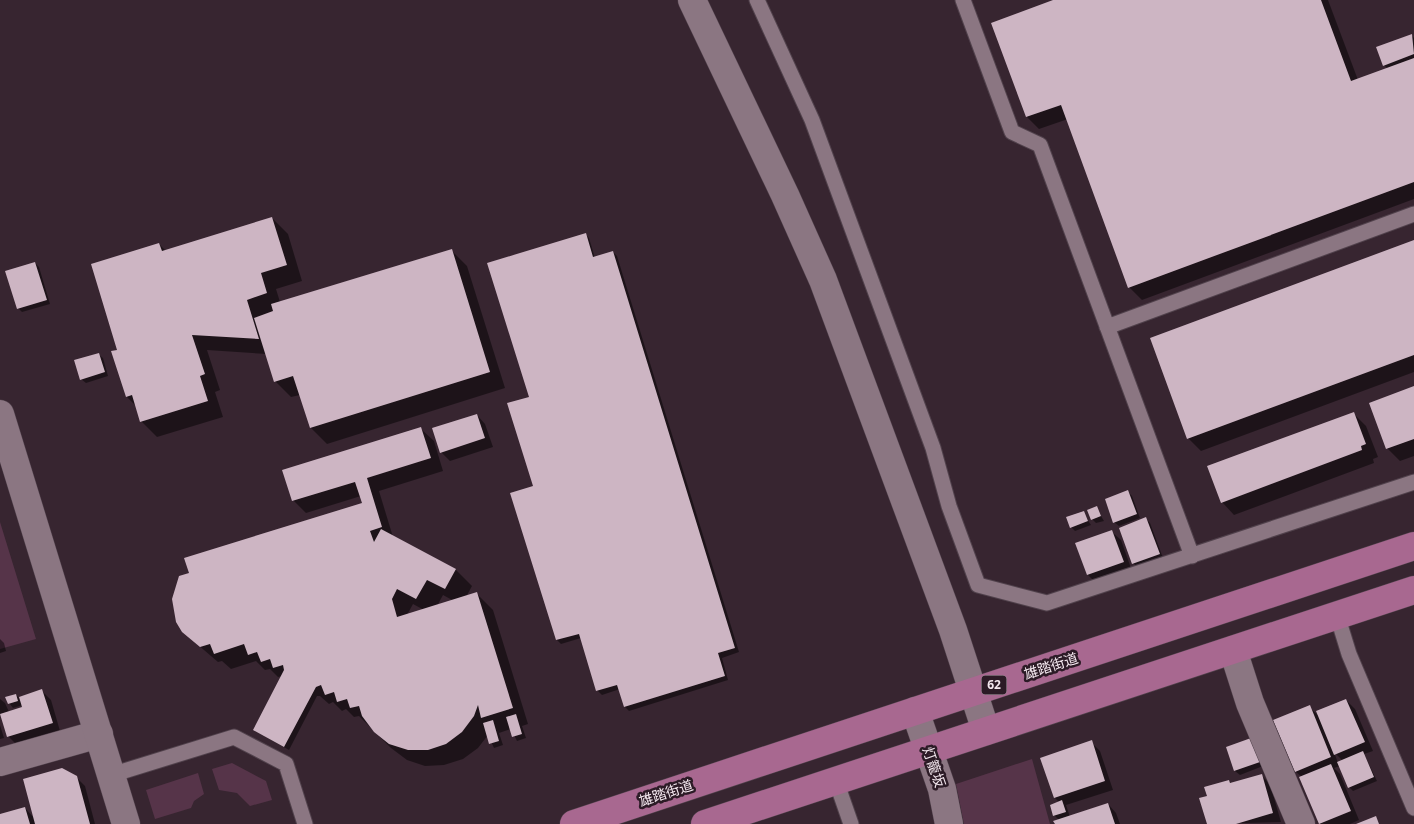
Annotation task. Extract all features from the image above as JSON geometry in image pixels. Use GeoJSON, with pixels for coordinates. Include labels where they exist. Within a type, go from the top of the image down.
{"type":"FeatureCollection","features":[{"type":"Feature","properties":{"kind":"main road","name":"雄踏街道"},"geometry":{"type":"LineString","coordinates":[[574,824],[1414,546]]}},
{"type":"Feature","properties":{"kind":"main road"},"geometry":{"type":"LineString","coordinates":[[705,824],[1414,590]]}},
{"type":"Feature","properties":{"kind":"street"},"geometry":{"type":"LineString","coordinates":[[692,0],[785,195],[823,280],[953,630],[986,731]]}},
{"type":"Feature","properties":{"kind":"street"},"geometry":{"type":"LineString","coordinates":[[0,414],[126,824]]}},
{"type":"Feature","properties":{"kind":"street"},"geometry":{"type":"LineString","coordinates":[[1233,650],[1250,703],[1301,824]]}},
{"type":"Feature","properties":{"kind":"street","name":"灯籠坂"},"geometry":{"type":"LineString","coordinates":[[915,711],[942,789],[949,824]]}},
{"type":"Feature","properties":{"kind":"street"},"geometry":{"type":"LineString","coordinates":[[0,762],[99,734]]}},
{"type":"Feature","properties":{"kind":"lane"},"geometry":{"type":"LineString","coordinates":[[757,0],[812,120],[933,448],[949,506],[978,585],[1047,603],[1414,482]]}},
{"type":"Feature","properties":{"kind":"lane"},"geometry":{"type":"LineString","coordinates":[[963,0],[1012,132],[1040,145],[1192,556]]}},
{"type":"Feature","properties":{"kind":"lane"},"geometry":{"type":"LineString","coordinates":[[1107,327],[1414,214]]}},
{"type":"Feature","properties":{"kind":"lane"},"geometry":{"type":"LineString","coordinates":[[1337,615],[1349,654],[1414,808]]}},
{"type":"Feature","properties":{"kind":"lane"},"geometry":{"type":"LineString","coordinates":[[111,775],[234,737],[286,764],[305,824]]}},
{"type":"Feature","properties":{"kind":"lane"},"geometry":{"type":"LineString","coordinates":[[836,780],[851,824]]}},
{"type":"Feature","properties":{"kind":"shaded area"},"geometry":{"type":"Polygon","coordinates":[[[0,522],[36,639],[0,649],[0,522]]]}},
{"type":"Feature","properties":{"kind":"shaded area"},"geometry":{"type":"Polygon","coordinates":[[[1032,759],[1050,824],[964,824],[956,784],[1032,759]]]}},
{"type":"Feature","properties":{"kind":"shaded area"},"geometry":{"type":"Polygon","coordinates":[[[232,763],[266,781],[272,800],[250,806],[237,793],[219,790],[212,769],[232,763]]]}},
{"type":"Feature","properties":{"kind":"shaded area"},"geometry":{"type":"Polygon","coordinates":[[[198,773],[204,794],[194,801],[191,808],[155,819],[146,790],[198,773]]]}},
{"type":"Feature","properties":{"kind":"building"},"geometry":{"type":"Polygon","coordinates":[[[1053,0],[1321,0],[1351,81],[1414,58],[1414,182],[1128,288],[1061,105],[1026,117],[991,23],[1053,0]]]}},
{"type":"Feature","properties":{"kind":"building"},"geometry":{"type":"Polygon","coordinates":[[[1412,34],[1414,54],[1383,66],[1376,47],[1412,34]]]}},
{"type":"Feature","properties":{"kind":"building"},"geometry":{"type":"Polygon","coordinates":[[[272,217],[287,265],[261,273],[267,293],[247,300],[259,339],[192,335],[205,374],[200,376],[208,401],[140,422],[132,395],[126,397],[111,351],[117,350],[91,264],[159,243],[162,251],[272,217]]]}},
{"type":"Feature","properties":{"kind":"building"},"geometry":{"type":"Polygon","coordinates":[[[586,233],[593,257],[613,251],[735,648],[718,653],[725,676],[624,707],[617,685],[596,691],[579,634],[556,640],[510,493],[533,486],[507,403],[529,397],[487,263],[586,233]]]}},
{"type":"Feature","properties":{"kind":"building"},"geometry":{"type":"Polygon","coordinates":[[[1414,240],[1414,355],[1187,439],[1150,338],[1414,240]]]}},
{"type":"Feature","properties":{"kind":"building"},"geometry":{"type":"Polygon","coordinates":[[[452,249],[490,372],[310,428],[293,376],[274,382],[254,318],[273,311],[271,304],[452,249]]]}},
{"type":"Feature","properties":{"kind":"building"},"geometry":{"type":"Polygon","coordinates":[[[35,262],[47,300],[17,309],[5,271],[35,262]]]}},
{"type":"Feature","properties":{"kind":"building"},"geometry":{"type":"Polygon","coordinates":[[[99,353],[105,372],[80,380],[74,360],[99,353]]]}},
{"type":"Feature","properties":{"kind":"building"},"geometry":{"type":"Polygon","coordinates":[[[1414,386],[1414,439],[1386,449],[1369,403],[1414,386]]]}},
{"type":"Feature","properties":{"kind":"building"},"geometry":{"type":"Polygon","coordinates":[[[1354,412],[1366,444],[1361,446],[1362,450],[1221,503],[1207,466],[1354,412]]]}},
{"type":"Feature","properties":{"kind":"building"},"geometry":{"type":"Polygon","coordinates":[[[477,414],[485,438],[440,453],[432,428],[477,414]]]}},
{"type":"Feature","properties":{"kind":"building"},"geometry":{"type":"Polygon","coordinates":[[[421,427],[431,458],[367,478],[382,527],[370,531],[374,542],[381,529],[456,569],[445,589],[427,580],[416,599],[397,589],[392,599],[397,617],[477,592],[513,708],[481,718],[478,705],[474,716],[462,732],[446,744],[428,750],[408,750],[389,744],[374,732],[362,716],[359,706],[350,708],[347,699],[337,702],[334,692],[325,695],[321,685],[316,687],[284,747],[253,730],[284,670],[283,665],[273,668],[270,659],[261,662],[257,652],[248,655],[244,644],[214,654],[210,644],[200,647],[182,632],[176,622],[172,599],[179,576],[189,573],[184,558],[362,503],[355,482],[292,501],[282,470],[421,427]]]}},
{"type":"Feature","properties":{"kind":"building"},"geometry":{"type":"Polygon","coordinates":[[[1128,490],[1137,514],[1113,523],[1105,499],[1128,490]]]}},
{"type":"Feature","properties":{"kind":"building"},"geometry":{"type":"Polygon","coordinates":[[[1097,506],[1101,516],[1091,520],[1087,510],[1097,506]]]}},
{"type":"Feature","properties":{"kind":"building"},"geometry":{"type":"Polygon","coordinates":[[[1084,511],[1088,521],[1070,528],[1066,517],[1084,511]]]}},
{"type":"Feature","properties":{"kind":"building"},"geometry":{"type":"Polygon","coordinates":[[[1146,517],[1160,554],[1132,564],[1119,528],[1146,517]]]}},
{"type":"Feature","properties":{"kind":"building"},"geometry":{"type":"Polygon","coordinates":[[[1112,530],[1124,562],[1087,575],[1075,543],[1112,530]]]}},
{"type":"Feature","properties":{"kind":"building"},"geometry":{"type":"Polygon","coordinates":[[[42,689],[53,723],[7,737],[0,714],[22,707],[19,697],[42,689]]]}},
{"type":"Feature","properties":{"kind":"building"},"geometry":{"type":"Polygon","coordinates":[[[16,694],[18,701],[8,704],[5,697],[16,694]]]}},
{"type":"Feature","properties":{"kind":"building"},"geometry":{"type":"Polygon","coordinates":[[[1346,699],[1365,742],[1334,755],[1316,711],[1346,699]]]}},
{"type":"Feature","properties":{"kind":"building"},"geometry":{"type":"Polygon","coordinates":[[[1310,705],[1331,757],[1295,772],[1273,720],[1310,705]]]}},
{"type":"Feature","properties":{"kind":"building"},"geometry":{"type":"Polygon","coordinates":[[[516,714],[522,734],[512,737],[506,717],[516,714]]]}},
{"type":"Feature","properties":{"kind":"building"},"geometry":{"type":"Polygon","coordinates":[[[493,720],[499,741],[489,744],[483,723],[493,720]]]}},
{"type":"Feature","properties":{"kind":"building"},"geometry":{"type":"Polygon","coordinates":[[[1251,738],[1260,762],[1234,771],[1226,747],[1251,738]]]}},
{"type":"Feature","properties":{"kind":"building"},"geometry":{"type":"Polygon","coordinates":[[[1092,740],[1105,781],[1054,798],[1040,758],[1092,740]]]}},
{"type":"Feature","properties":{"kind":"building"},"geometry":{"type":"Polygon","coordinates":[[[1363,751],[1374,777],[1348,788],[1337,762],[1363,751]]]}},
{"type":"Feature","properties":{"kind":"building"},"geometry":{"type":"Polygon","coordinates":[[[1331,764],[1351,811],[1319,824],[1299,777],[1331,764]]]}},
{"type":"Feature","properties":{"kind":"building"},"geometry":{"type":"Polygon","coordinates":[[[62,768],[77,776],[90,824],[35,824],[23,779],[62,768]]]}},
{"type":"Feature","properties":{"kind":"building"},"geometry":{"type":"Polygon","coordinates":[[[1262,774],[1273,813],[1236,824],[1207,824],[1199,798],[1207,796],[1204,787],[1229,780],[1230,783],[1262,774]]]}},
{"type":"Feature","properties":{"kind":"building"},"geometry":{"type":"Polygon","coordinates":[[[1062,800],[1066,812],[1053,816],[1050,805],[1062,800]]]}},
{"type":"Feature","properties":{"kind":"building"},"geometry":{"type":"Polygon","coordinates":[[[1108,803],[1115,824],[1055,824],[1053,821],[1108,803]]]}},
{"type":"Feature","properties":{"kind":"building"},"geometry":{"type":"Polygon","coordinates":[[[25,807],[30,824],[0,824],[0,814],[25,807]]]}},
{"type":"Feature","properties":{"kind":"building"},"geometry":{"type":"Polygon","coordinates":[[[1376,816],[1379,824],[1356,824],[1376,816]]]}}]}
